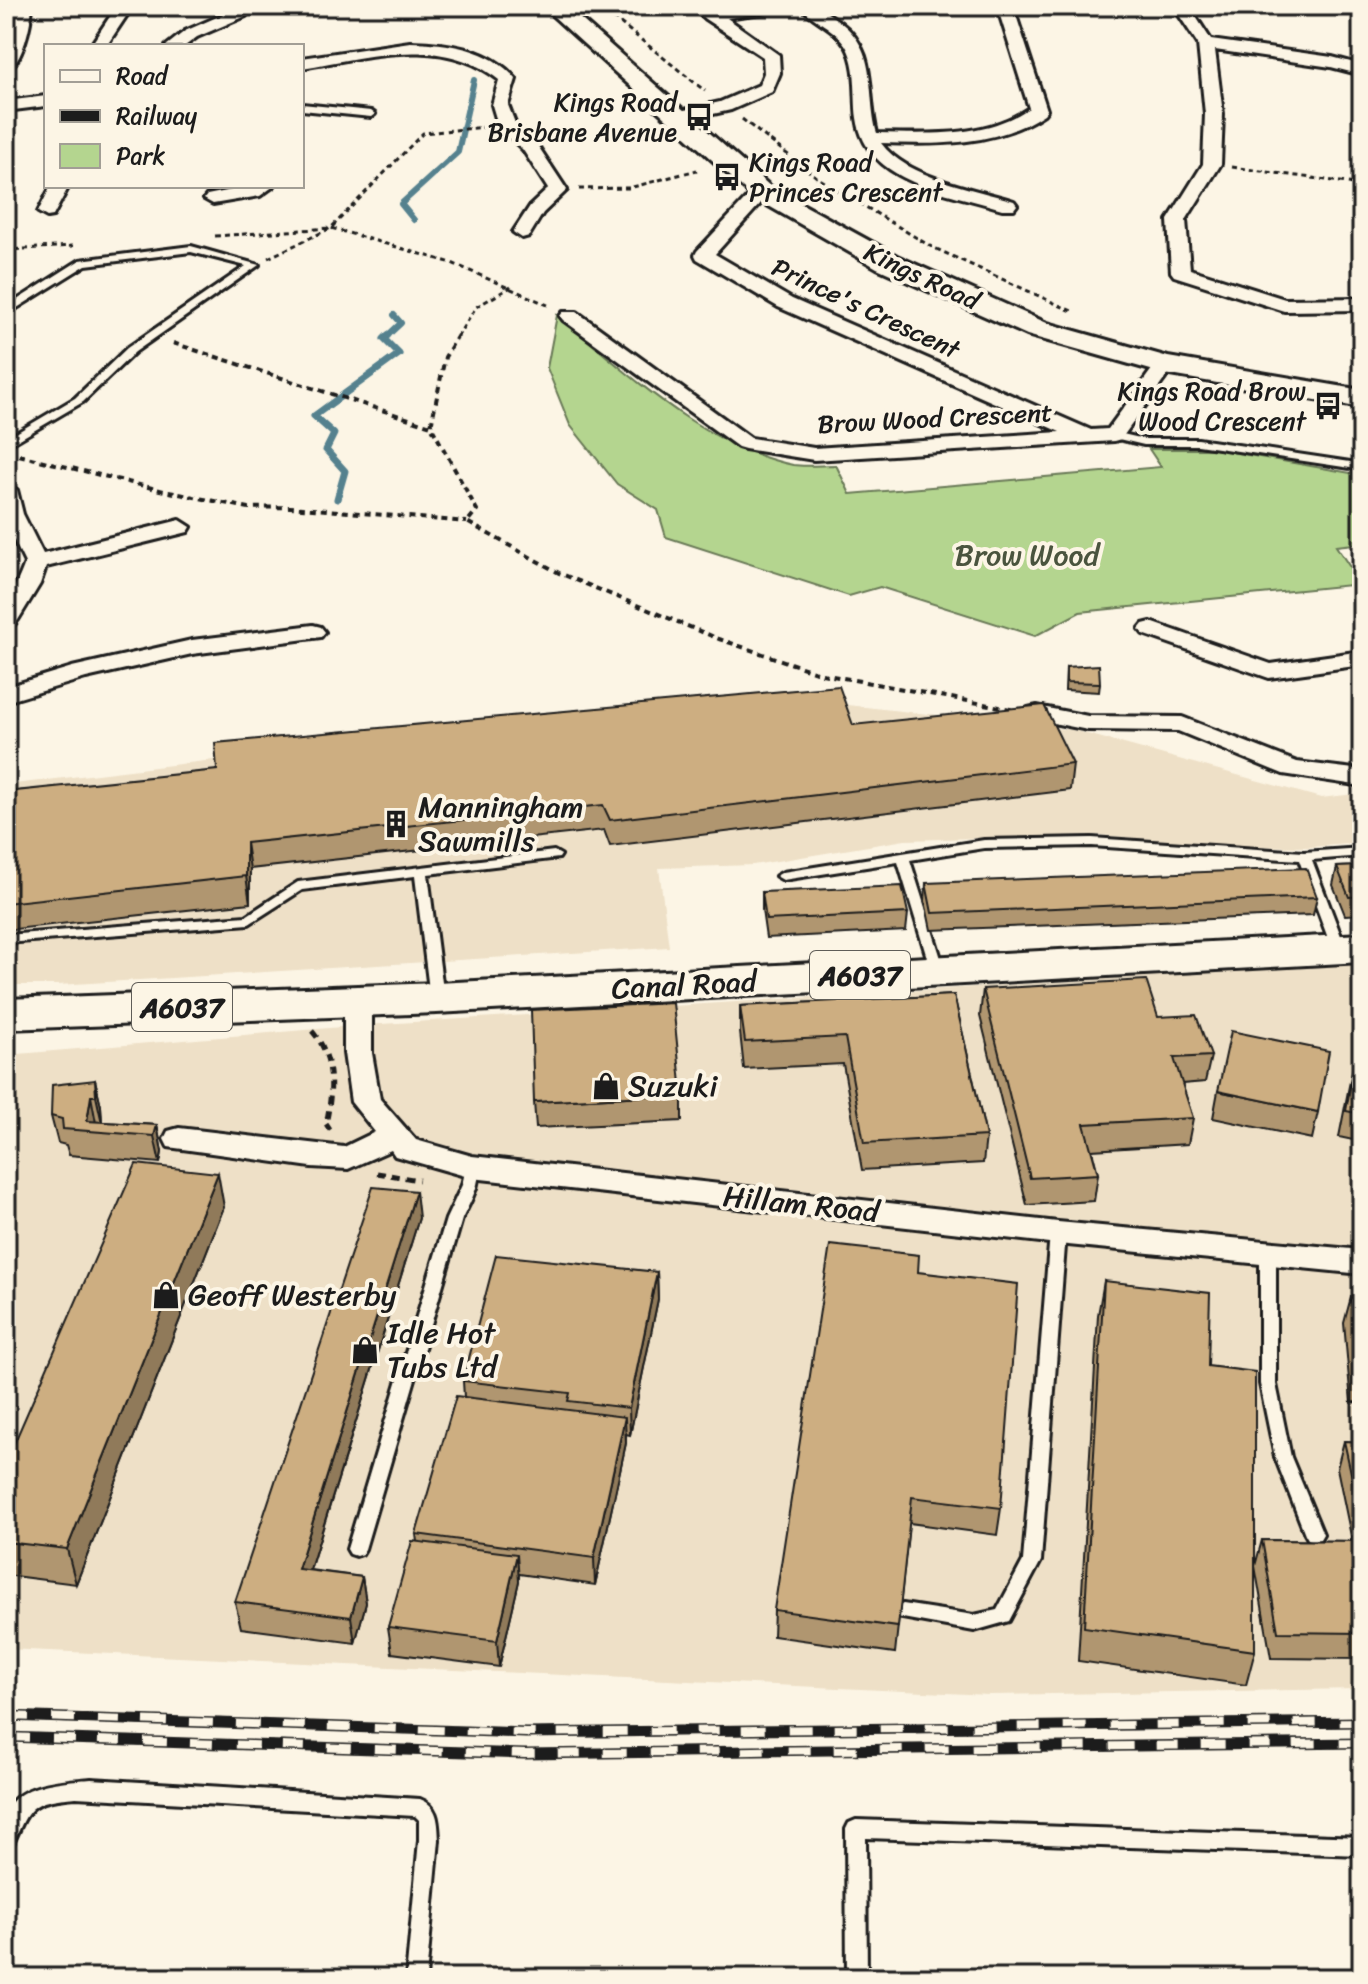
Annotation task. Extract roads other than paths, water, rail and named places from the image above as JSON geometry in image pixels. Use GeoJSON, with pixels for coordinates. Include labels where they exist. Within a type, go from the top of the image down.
{"type":"FeatureCollection","features":[{"type":"Feature","properties":{"kind":"main road","name":"Canal Road"},"geometry":{"type":"LineString","coordinates":[[6,1014],[437,998],[1350,948]]}},
{"type":"Feature","properties":{"kind":"street"},"geometry":{"type":"LineString","coordinates":[[6,65],[22,28],[24,6]]}},
{"type":"Feature","properties":{"kind":"street"},"geometry":{"type":"LineString","coordinates":[[99,44],[125,6]]}},
{"type":"Feature","properties":{"kind":"street"},"geometry":{"type":"LineString","coordinates":[[177,44],[191,34],[240,13],[243,6]]}},
{"type":"Feature","properties":{"kind":"street","name":"Kings Road"},"geometry":{"type":"LineString","coordinates":[[553,6],[762,192],[887,262],[1037,329],[1165,365],[1362,399]]}},
{"type":"Feature","properties":{"kind":"street"},"geometry":{"type":"LineString","coordinates":[[705,11],[774,6]]}},
{"type":"Feature","properties":{"kind":"street"},"geometry":{"type":"LineString","coordinates":[[808,6],[852,41],[858,58],[870,138],[883,159],[910,173],[1008,205]]}},
{"type":"Feature","properties":{"kind":"street"},"geometry":{"type":"LineString","coordinates":[[870,138],[952,139],[1026,121],[1038,110],[1005,6]]}},
{"type":"Feature","properties":{"kind":"street"},"geometry":{"type":"LineString","coordinates":[[1181,6],[1206,44],[1214,114],[1212,164],[1177,220],[1181,272],[1284,305],[1362,304]]}},
{"type":"Feature","properties":{"kind":"street"},"geometry":{"type":"LineString","coordinates":[[677,117],[725,106],[766,88],[772,73],[771,55],[705,11]]}},
{"type":"Feature","properties":{"kind":"street"},"geometry":{"type":"LineString","coordinates":[[1206,44],[1332,62],[1362,70]]}},
{"type":"Feature","properties":{"kind":"street"},"geometry":{"type":"LineString","coordinates":[[304,63],[412,46],[481,58],[497,66],[508,79],[500,105],[507,125],[530,147],[558,190],[536,210],[522,232]]}},
{"type":"Feature","properties":{"kind":"street"},"geometry":{"type":"LineString","coordinates":[[6,106],[44,101]]}},
{"type":"Feature","properties":{"kind":"street"},"geometry":{"type":"LineString","coordinates":[[47,212],[59,188]]}},
{"type":"Feature","properties":{"kind":"street"},"geometry":{"type":"LineString","coordinates":[[213,199],[261,188]]}},
{"type":"Feature","properties":{"kind":"street","name":"Prince's Crescent"},"geometry":{"type":"LineString","coordinates":[[762,192],[742,210],[704,255],[785,303],[1089,437]]}},
{"type":"Feature","properties":{"kind":"street","name":"Brow Wood Crescent"},"geometry":{"type":"LineString","coordinates":[[570,316],[745,443],[814,454],[1114,435]]}},
{"type":"Feature","properties":{"kind":"street"},"geometry":{"type":"LineString","coordinates":[[1114,435],[1165,365]]}},
{"type":"Feature","properties":{"kind":"street"},"geometry":{"type":"LineString","coordinates":[[6,490],[9,515],[36,563],[29,584],[6,620]]}},
{"type":"Feature","properties":{"kind":"street"},"geometry":{"type":"LineString","coordinates":[[36,563],[180,527]]}},
{"type":"Feature","properties":{"kind":"street"},"geometry":{"type":"LineString","coordinates":[[1151,629],[1269,671],[1362,658]]}},
{"type":"Feature","properties":{"kind":"street"},"geometry":{"type":"LineString","coordinates":[[6,695],[80,672],[192,647],[313,632]]}},
{"type":"Feature","properties":{"kind":"street"},"geometry":{"type":"LineString","coordinates":[[1037,713],[1088,723],[1182,724],[1292,769],[1362,778]]}},
{"type":"Feature","properties":{"kind":"street","name":"Hillam Road"},"geometry":{"type":"LineString","coordinates":[[358,999],[358,1053],[366,1102],[406,1148],[472,1167],[1058,1233],[1362,1262]]}},
{"type":"Feature","properties":{"kind":"street"},"geometry":{"type":"LineString","coordinates":[[179,1139],[348,1158],[395,1135]]}},
{"type":"Feature","properties":{"kind":"lane"},"geometry":{"type":"LineString","coordinates":[[304,107],[371,114]]}},
{"type":"Feature","properties":{"kind":"lane"},"geometry":{"type":"LineString","coordinates":[[6,311],[83,262],[191,249],[254,265],[131,350],[79,400],[6,444]]}},
{"type":"Feature","properties":{"kind":"lane"},"geometry":{"type":"LineString","coordinates":[[1114,435],[1144,442],[1198,442],[1357,466]]}},
{"type":"Feature","properties":{"kind":"lane"},"geometry":{"type":"LineString","coordinates":[[783,876],[984,844],[1092,842],[1304,856],[1362,852]]}},
{"type":"Feature","properties":{"kind":"lane"},"geometry":{"type":"LineString","coordinates":[[6,939],[249,920],[298,886],[554,855]]}},
{"type":"Feature","properties":{"kind":"lane"},"geometry":{"type":"LineString","coordinates":[[1304,856],[1350,948]]}},
{"type":"Feature","properties":{"kind":"lane"},"geometry":{"type":"LineString","coordinates":[[903,858],[938,971]]}},
{"type":"Feature","properties":{"kind":"lane"},"geometry":{"type":"LineString","coordinates":[[421,871],[437,998]]}},
{"type":"Feature","properties":{"kind":"lane"},"geometry":{"type":"LineString","coordinates":[[356,1549],[454,1219],[470,1185],[472,1167]]}},
{"type":"Feature","properties":{"kind":"lane"},"geometry":{"type":"LineString","coordinates":[[903,1612],[974,1623],[1003,1616],[1032,1561],[1058,1233]]}},
{"type":"Feature","properties":{"kind":"lane"},"geometry":{"type":"LineString","coordinates":[[1268,1255],[1268,1384],[1283,1457],[1314,1534]]}},
{"type":"Feature","properties":{"kind":"lane"},"geometry":{"type":"LineString","coordinates":[[6,1838],[19,1809],[44,1791],[91,1788],[420,1808],[428,1817],[429,1840],[416,1978]]}},
{"type":"Feature","properties":{"kind":"lane"},"geometry":{"type":"LineString","coordinates":[[857,1978],[856,1829],[1362,1846]]}},
{"type":"Feature","properties":{"kind":"waterway"},"geometry":{"type":"LineString","coordinates":[[414,220],[401,204],[458,152],[474,80]]}},
{"type":"Feature","properties":{"kind":"waterway"},"geometry":{"type":"LineString","coordinates":[[386,337],[401,323],[394,315]]}},
{"type":"Feature","properties":{"kind":"waterway"},"geometry":{"type":"LineString","coordinates":[[337,499],[345,471],[326,450],[334,434],[314,416],[399,354],[384,339],[386,337]]}},
{"type":"Feature","properties":{"kind":"railway"},"geometry":{"type":"LineString","coordinates":[[6,1716],[526,1733],[1362,1722]]}},
{"type":"Feature","properties":{"kind":"railway"},"geometry":{"type":"LineString","coordinates":[[6,1737],[525,1754],[1362,1743]]}},
{"type":"Feature","properties":{"kind":"place","name":"Kings Road Brisbane Avenue"},"geometry":{"type":"Point","coordinates":[699,117]}},
{"type":"Feature","properties":{"kind":"place","name":"Kings Road Princes Crescent"},"geometry":{"type":"Point","coordinates":[727,177]}},
{"type":"Feature","properties":{"kind":"place","name":"Kings Road Brow Wood Crescent"},"geometry":{"type":"Point","coordinates":[1328,406]}},
{"type":"Feature","properties":{"kind":"place","name":"Manningham Sawmills"},"geometry":{"type":"Point","coordinates":[396,824]}},
{"type":"Feature","properties":{"kind":"place","name":"Suzuki"},"geometry":{"type":"Point","coordinates":[606,1086]}},
{"type":"Feature","properties":{"kind":"place","name":"Geoff Westerby"},"geometry":{"type":"Point","coordinates":[166,1295]}},
{"type":"Feature","properties":{"kind":"place","name":"Idle Hot Tubs Ltd"},"geometry":{"type":"Point","coordinates":[365,1350]}},
{"type":"Feature","properties":{"kind":"park label","name":"Brow Wood"},"geometry":{"type":"Point","coordinates":[1027,555]}}]}
